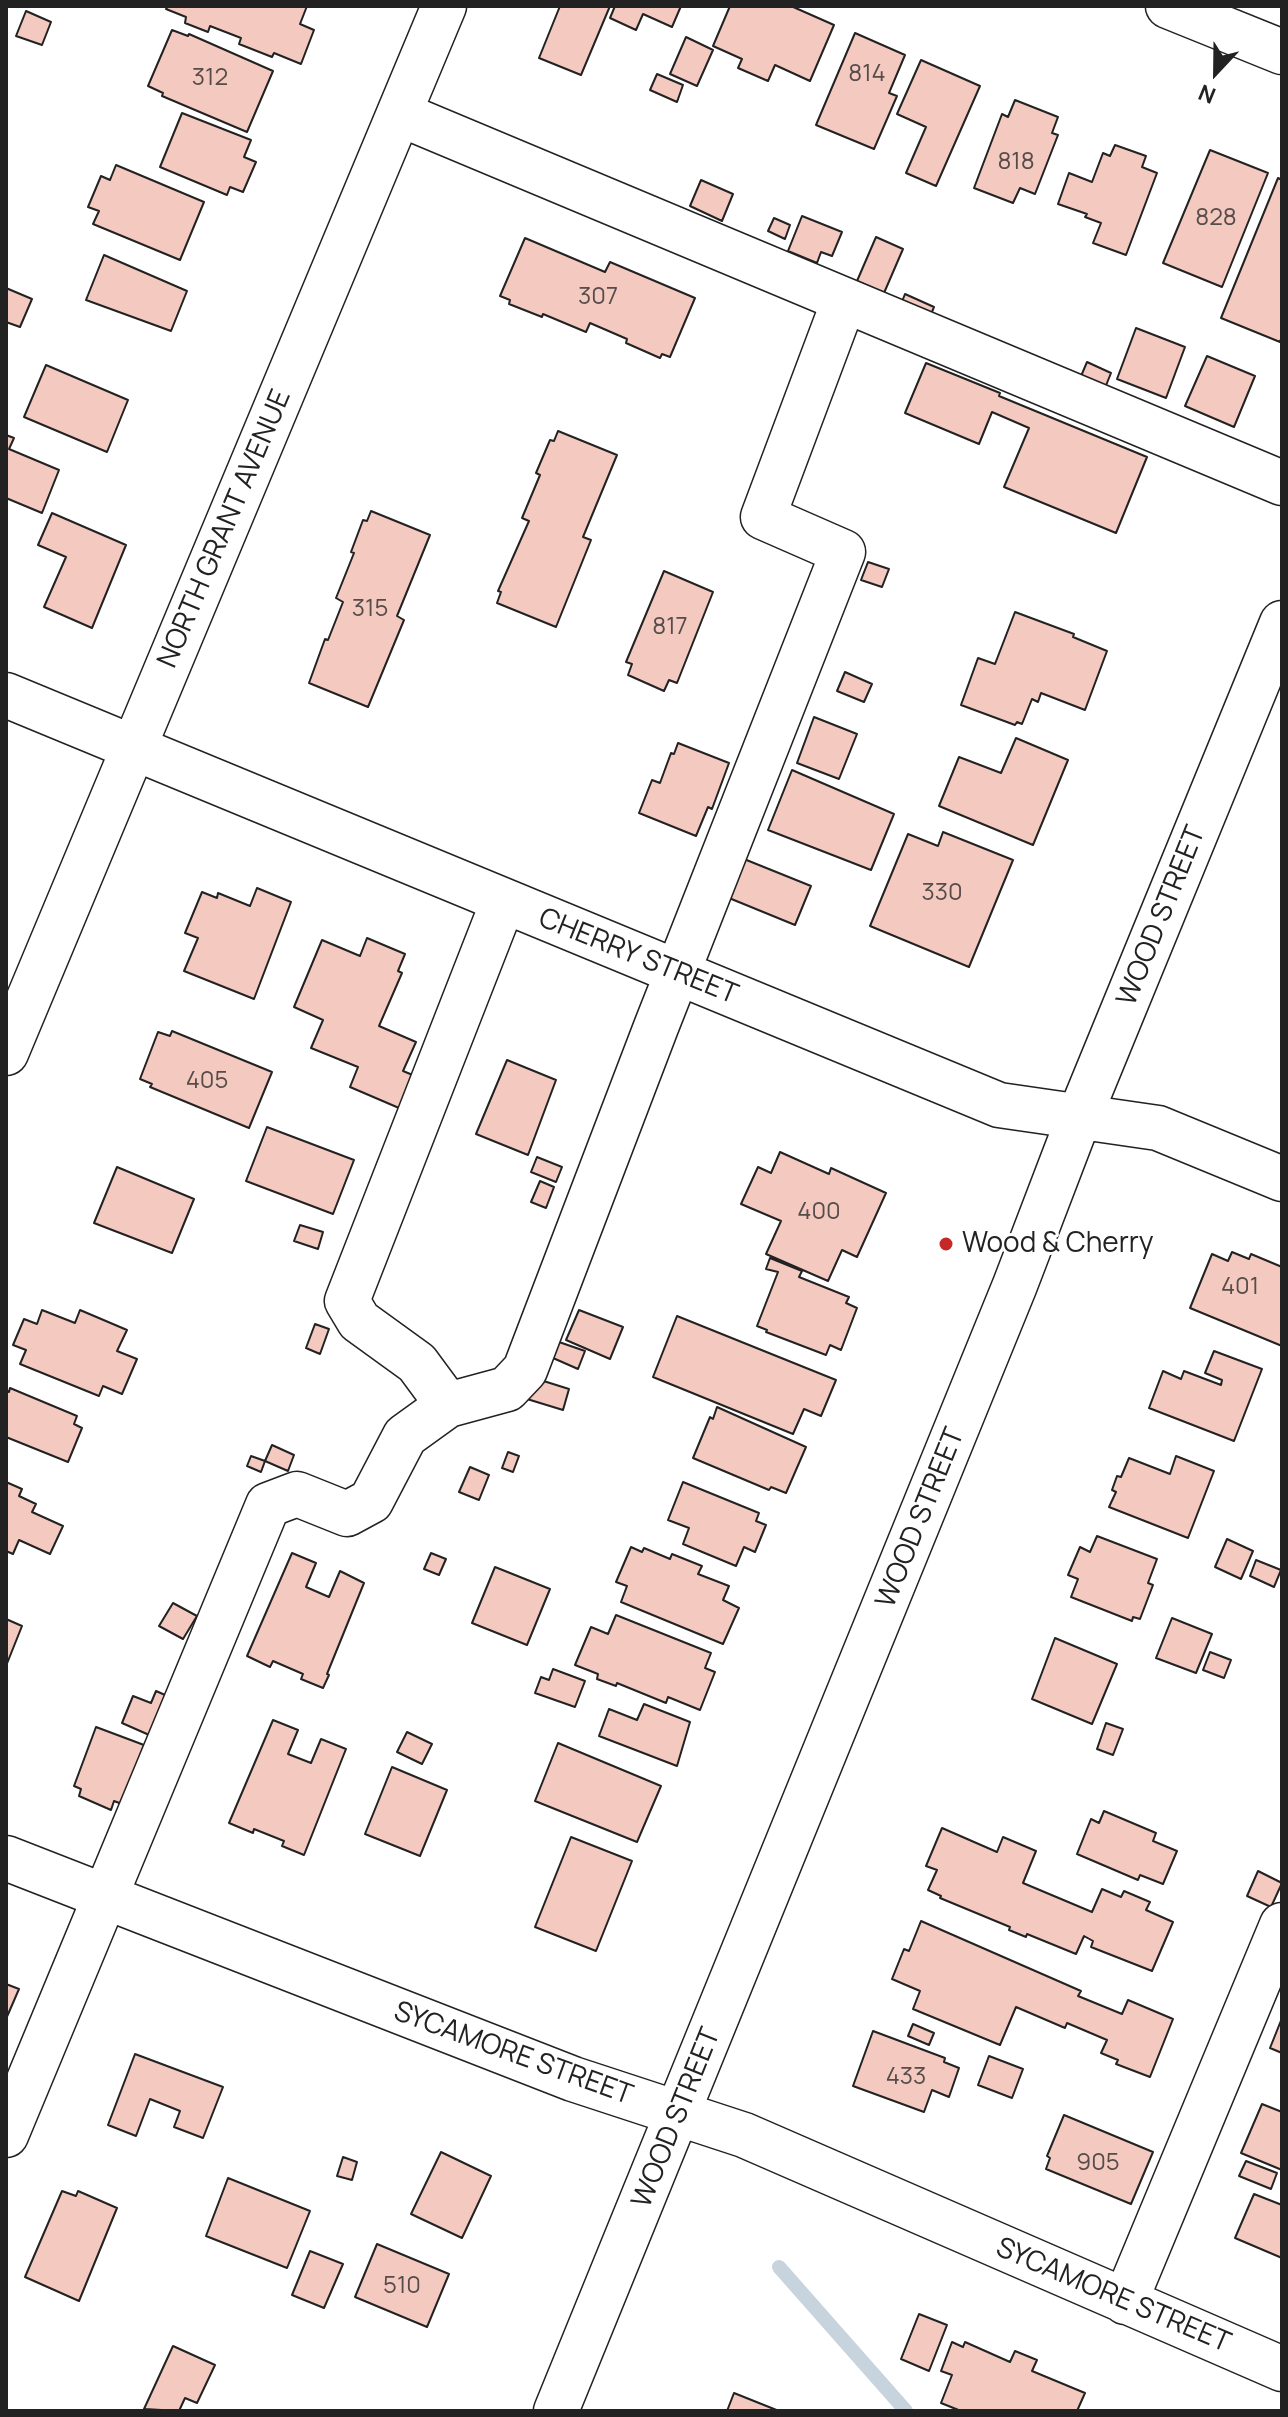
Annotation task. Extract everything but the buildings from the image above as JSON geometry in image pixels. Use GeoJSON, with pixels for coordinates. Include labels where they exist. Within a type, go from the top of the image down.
{"type":"FeatureCollection","features":[{"type":"Feature","properties":{"kind":"street","name":"NORTH GRANT AVENUE"},"geometry":{"type":"LineString","coordinates":[[6,1053],[444,6]]}},
{"type":"Feature","properties":{"kind":"street"},"geometry":{"type":"LineString","coordinates":[[1168,6],[1282,52]]}},
{"type":"Feature","properties":{"kind":"street"},"geometry":{"type":"LineString","coordinates":[[400,114],[1282,483]]}},
{"type":"Feature","properties":{"kind":"street"},"geometry":{"type":"LineString","coordinates":[[6,2135],[268,1505],[297,1494],[347,1514],[371,1501],[405,1436],[448,1405],[507,1389],[525,1370],[843,552],[763,517],[844,301]]}},
{"type":"Feature","properties":{"kind":"street","name":"WOOD STREET"},"geometry":{"type":"LineString","coordinates":[[556,2411],[1282,623]]}},
{"type":"Feature","properties":{"kind":"street","name":"CHERRY STREET"},"geometry":{"type":"LineString","coordinates":[[6,695],[999,1105],[1158,1128],[1282,1179]]}},
{"type":"Feature","properties":{"kind":"street"},"geometry":{"type":"LineString","coordinates":[[448,1405],[417,1363],[359,1321],[347,1301],[503,902]]}},
{"type":"Feature","properties":{"kind":"street","name":"SYCAMORE STREET"},"geometry":{"type":"LineString","coordinates":[[6,1858],[573,2079],[744,2135],[1282,2369]]}},
{"type":"Feature","properties":{"kind":"street"},"geometry":{"type":"LineString","coordinates":[[1125,2302],[1282,1925]]}},
{"type":"Feature","properties":{"kind":"waterway"},"geometry":{"type":"LineString","coordinates":[[779,2267],[906,2411]]}},
{"type":"Feature","properties":{"kind":"place","name":"Wood & Cherry"},"geometry":{"type":"Point","coordinates":[946,1244]}}]}
